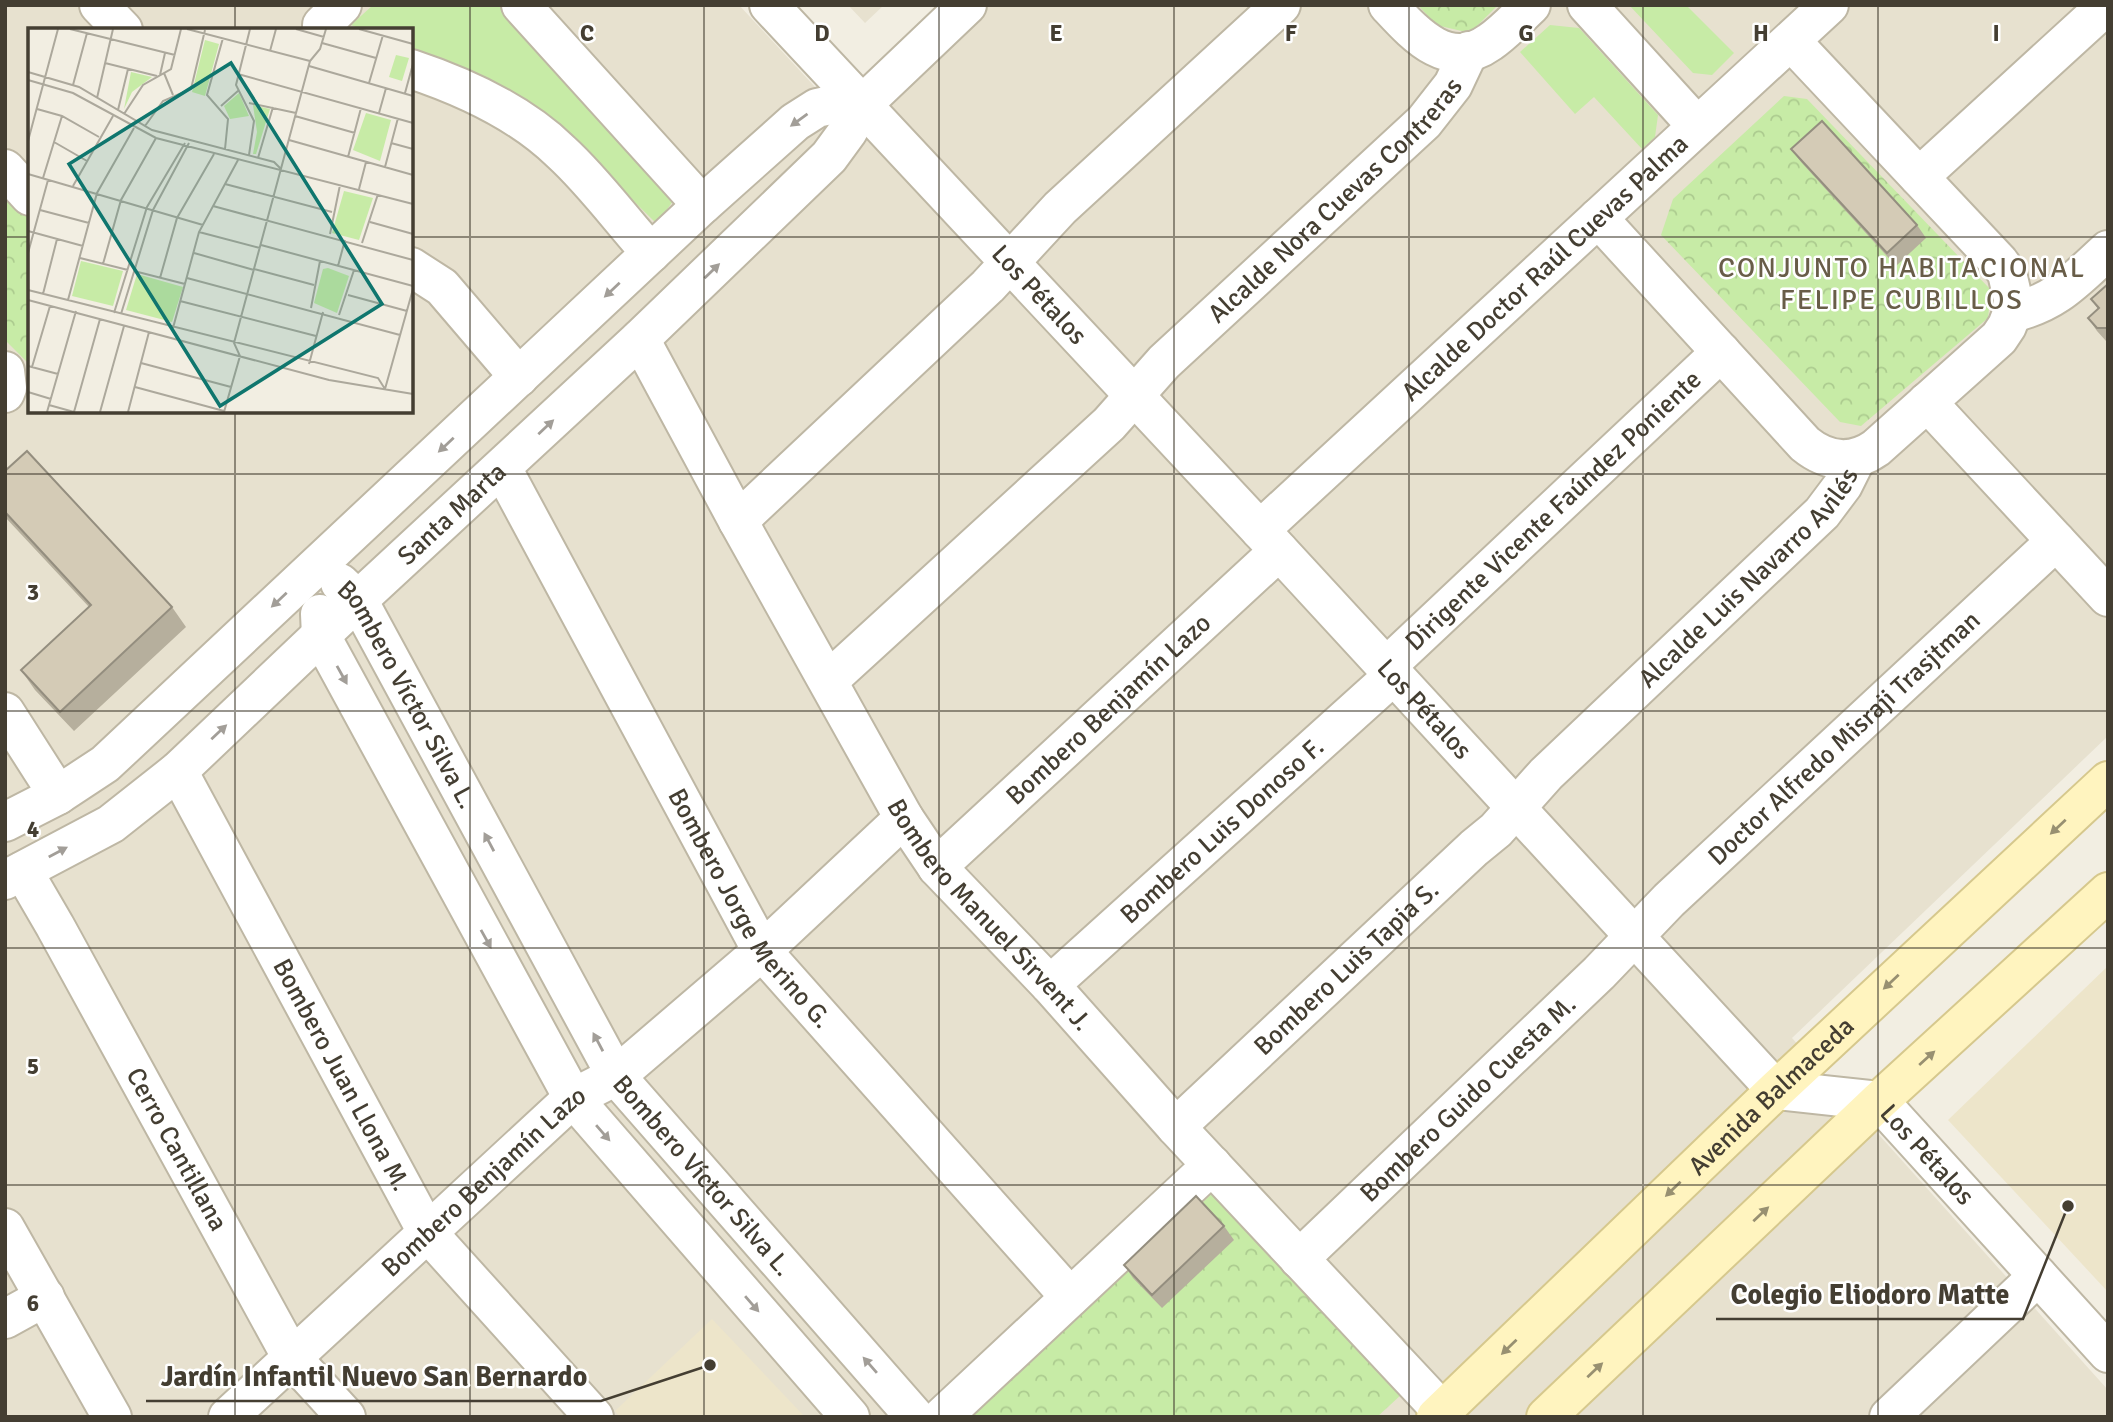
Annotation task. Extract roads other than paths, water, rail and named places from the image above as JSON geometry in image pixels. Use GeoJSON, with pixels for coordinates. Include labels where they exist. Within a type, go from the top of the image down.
{"type":"FeatureCollection","features":[{"type":"Feature","properties":{"kind":"street"},"geometry":{"type":"LineString","coordinates":[[99,5],[122,28]]}},
{"type":"Feature","properties":{"kind":"street"},"geometry":{"type":"LineString","coordinates":[[322,28],[322,24],[342,5]]}},
{"type":"Feature","properties":{"kind":"street"},"geometry":{"type":"LineString","coordinates":[[521,5],[702,205]]}},
{"type":"Feature","properties":{"kind":"street","name":"Los Pétalos"},"geometry":{"type":"LineString","coordinates":[[769,5],[1270,540],[1776,1090],[1880,1101],[2108,1353]]}},
{"type":"Feature","properties":{"kind":"street","name":"Santa Marta"},"geometry":{"type":"LineString","coordinates":[[14,875],[111,824],[178,771],[640,339],[829,157],[863,104],[967,5]]}},
{"type":"Feature","properties":{"kind":"street"},"geometry":{"type":"LineString","coordinates":[[738,521],[988,286],[1060,208],[1281,5]]}},
{"type":"Feature","properties":{"kind":"street"},"geometry":{"type":"LineString","coordinates":[[1388,5],[1430,46],[1442,50],[1469,51]]}},
{"type":"Feature","properties":{"kind":"street","name":"Alcalde Nora Cuevas Contreras"},"geometry":{"type":"LineString","coordinates":[[829,680],[1109,424],[1164,362],[1424,122],[1453,85],[1469,51],[1491,41],[1531,5]]}},
{"type":"Feature","properties":{"kind":"street"},"geometry":{"type":"LineString","coordinates":[[1587,5],[1697,126]]}},
{"type":"Feature","properties":{"kind":"street","name":"Alcalde Doctor Raúl Cuevas Palma"},"geometry":{"type":"LineString","coordinates":[[1270,540],[1598,218],[1829,5]]}},
{"type":"Feature","properties":{"kind":"street"},"geometry":{"type":"LineString","coordinates":[[1919,177],[2107,5]]}},
{"type":"Feature","properties":{"kind":"street"},"geometry":{"type":"LineString","coordinates":[[1791,41],[1999,262],[2007,273],[2013,299],[2012,313],[2051,299],[2108,250]]}},
{"type":"Feature","properties":{"kind":"street"},"geometry":{"type":"LineString","coordinates":[[413,70],[454,83],[509,113],[561,151],[651,253]]}},
{"type":"Feature","properties":{"kind":"street","name":"Santa Marta"},"geometry":{"type":"LineString","coordinates":[[5,822],[58,795],[105,764],[702,205],[795,122],[817,108],[835,104],[863,104]]}},
{"type":"Feature","properties":{"kind":"street"},"geometry":{"type":"LineString","coordinates":[[5,169],[28,194]]}},
{"type":"Feature","properties":{"kind":"street"},"geometry":{"type":"LineString","coordinates":[[1598,218],[1805,444],[1816,453],[1830,458],[1856,458]]}},
{"type":"Feature","properties":{"kind":"street"},"geometry":{"type":"LineString","coordinates":[[413,268],[442,287],[519,377]]}},
{"type":"Feature","properties":{"kind":"street","name":"Alcalde Luis Navarro Avilés"},"geometry":{"type":"LineString","coordinates":[[1516,808],[1546,774],[1822,513],[1839,491],[1856,458],[1876,448],[1998,338],[2012,313]]}},
{"type":"Feature","properties":{"kind":"street","name":"Bombero Manuel Sirvent J."},"geometry":{"type":"LineString","coordinates":[[640,339],[904,818],[937,867],[1050,985],[1439,1414]]}},
{"type":"Feature","properties":{"kind":"street","name":"Dirigente Vicente Faúndez Poniente"},"geometry":{"type":"LineString","coordinates":[[1390,671],[1721,352]]}},
{"type":"Feature","properties":{"kind":"street"},"geometry":{"type":"LineString","coordinates":[[5,371],[5,393]]}},
{"type":"Feature","properties":{"kind":"street"},"geometry":{"type":"LineString","coordinates":[[1927,402],[2108,597]]}},
{"type":"Feature","properties":{"kind":"street","name":"Bombero Jorge Merino G."},"geometry":{"type":"LineString","coordinates":[[502,468],[762,951],[1070,1297]]}},
{"type":"Feature","properties":{"kind":"street","name":"Bombero Benjamín Lazo"},"geometry":{"type":"LineString","coordinates":[[937,867],[1270,540]]}},
{"type":"Feature","properties":{"kind":"street","name":"Doctor Alfredo Misraji Trasjtman"},"geometry":{"type":"LineString","coordinates":[[1634,937],[1669,900],[2056,541]]}},
{"type":"Feature","properties":{"kind":"street","name":"Bombero Víctor Silva L."},"geometry":{"type":"LineString","coordinates":[[319,563],[358,600],[616,1076],[915,1417]]}},
{"type":"Feature","properties":{"kind":"street","name":"Bombero Víctor Silva L."},"geometry":{"type":"LineString","coordinates":[[319,563],[321,636],[573,1098],[850,1417]]}},
{"type":"Feature","properties":{"kind":"street","name":"Bombero Luis Donoso F."},"geometry":{"type":"LineString","coordinates":[[1050,985],[1390,671]]}},
{"type":"Feature","properties":{"kind":"street"},"geometry":{"type":"LineString","coordinates":[[5,712],[58,795]]}},
{"type":"Feature","properties":{"kind":"street","name":"Bombero Juan Llona M."},"geometry":{"type":"LineString","coordinates":[[178,771],[427,1233],[594,1417]]}},
{"type":"Feature","properties":{"kind":"street","name":"Avenida Balmaceda"},"geometry":{"type":"LineString","coordinates":[[1439,1414],[1776,1090],[2108,781]]}},
{"type":"Feature","properties":{"kind":"street","name":"Bombero Luis Tapia S."},"geometry":{"type":"LineString","coordinates":[[1176,1127],[1496,830],[1516,808]]}},
{"type":"Feature","properties":{"kind":"street","name":"Bombero Benjamín Lazo"},"geometry":{"type":"LineString","coordinates":[[228,1417],[573,1098],[616,1076],[762,951],[904,818]]}},
{"type":"Feature","properties":{"kind":"street","name":"Cerro Cantillana"},"geometry":{"type":"LineString","coordinates":[[14,875],[55,926],[292,1357],[346,1417]]}},
{"type":"Feature","properties":{"kind":"street"},"geometry":{"type":"LineString","coordinates":[[1546,1417],[1880,1101],[2108,892]]}},
{"type":"Feature","properties":{"kind":"street","name":"Bombero Guido Cuesta M."},"geometry":{"type":"LineString","coordinates":[[1299,1259],[1634,937]]}},
{"type":"Feature","properties":{"kind":"street"},"geometry":{"type":"LineString","coordinates":[[942,1417],[1212,1165]]}},
{"type":"Feature","properties":{"kind":"street"},"geometry":{"type":"LineString","coordinates":[[5,1228],[112,1417]]}},
{"type":"Feature","properties":{"kind":"street"},"geometry":{"type":"LineString","coordinates":[[1889,1417],[2038,1276]]}},
{"type":"Feature","properties":{"kind":"street"},"geometry":{"type":"LineString","coordinates":[[5,1319],[45,1297]]}},
{"type":"Feature","properties":{"kind":"place","name":"Colegio Eliodoro Matte"},"geometry":{"type":"Point","coordinates":[2068,1206]}},
{"type":"Feature","properties":{"kind":"place","name":"Jardín Infantil Nuevo San Bernardo"},"geometry":{"type":"Point","coordinates":[710,1365]}},
{"type":"Feature","properties":{"kind":"district","name":"CONJUNTO HABITACIONAL FELIPE CUBILLOS"},"geometry":{"type":"Point","coordinates":[1902,283]}}]}
